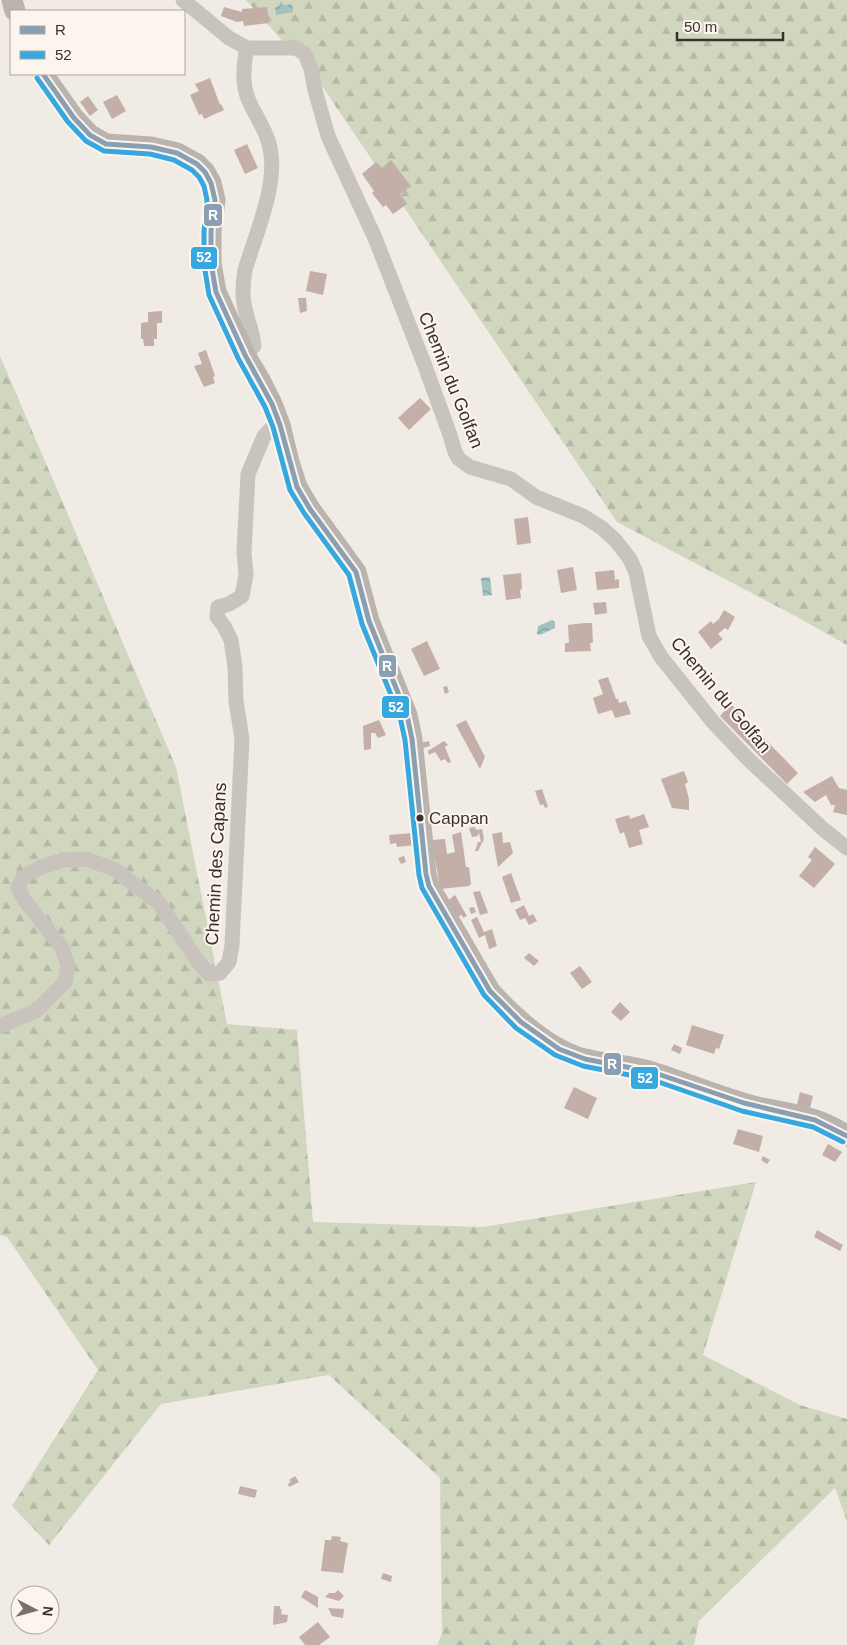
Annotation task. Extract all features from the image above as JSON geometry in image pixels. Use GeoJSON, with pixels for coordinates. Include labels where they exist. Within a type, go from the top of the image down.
{"type":"FeatureCollection","features":[{"type":"Feature","properties":{"kind":"main road"},"geometry":{"type":"LineString","coordinates":[[43,75],[74,118],[90,135],[106,144],[164,149],[188,159],[205,172],[211,183],[215,200],[211,263],[216,292],[280,425],[297,487],[310,509],[356,572],[369,622],[407,715],[412,739],[426,874],[429,886],[490,991],[507,1009],[534,1031],[554,1046],[573,1056],[639,1068],[736,1101],[806,1116],[828,1124],[847,1136]]}},
{"type":"Feature","properties":{"kind":"street"},"geometry":{"type":"LineString","coordinates":[[182,0],[229,38],[246,48],[244,60],[248,100],[266,133],[271,153],[272,166],[267,197],[243,282],[244,304],[253,334],[254,346],[245,355]]}},
{"type":"Feature","properties":{"kind":"street","name":"Chemin du Golfan"},"geometry":{"type":"LineString","coordinates":[[246,48],[296,48],[301,50],[309,62],[328,136],[375,238],[459,459],[470,466],[511,479],[536,496],[584,516],[602,528],[616,541],[630,560],[636,574],[649,636],[661,657],[713,722],[748,759],[823,829],[847,848]]}},
{"type":"Feature","properties":{"kind":"street","name":"Chemin des Capans"},"geometry":{"type":"LineString","coordinates":[[0,1026],[36,1011],[65,982],[68,966],[62,948],[23,898],[18,887],[23,877],[41,867],[64,860],[86,859],[114,869],[160,903],[199,963],[209,974],[220,973],[229,962],[232,945],[242,739],[236,701],[235,667],[231,640],[224,626],[216,617],[218,608],[242,596],[246,575],[244,552],[248,474],[264,436],[272,428],[280,425]]}},
{"type":"Feature","properties":{"kind":"green space"},"geometry":{"type":"Polygon","coordinates":[[[246,0],[847,0],[847,645],[617,522],[320,83],[246,0]]]}},
{"type":"Feature","properties":{"kind":"green space"},"geometry":{"type":"Polygon","coordinates":[[[0,356],[176,767],[227,1024],[297,1030],[313,1222],[483,1227],[756,1182],[703,1355],[800,1405],[847,1419],[847,1521],[835,1488],[699,1621],[694,1645],[437,1645],[442,1634],[440,1478],[329,1375],[161,1404],[49,1545],[12,1506],[98,1370],[7,1237],[0,1235],[0,356]]]}},
{"type":"Feature","properties":{"kind":"water"},"geometry":{"type":"Polygon","coordinates":[[[292,4],[293,12],[276,15],[275,7],[292,4]]]}},
{"type":"Feature","properties":{"kind":"water"},"geometry":{"type":"Polygon","coordinates":[[[490,577],[492,595],[483,596],[481,578],[490,577]]]}},
{"type":"Feature","properties":{"kind":"water"},"geometry":{"type":"Polygon","coordinates":[[[552,620],[555,622],[555,628],[540,635],[537,634],[538,626],[552,620]]]}},
{"type":"Feature","properties":{"kind":"building"},"geometry":{"type":"Polygon","coordinates":[[[224,7],[242,12],[242,9],[267,7],[269,23],[244,26],[243,21],[237,22],[221,16],[224,7]]]}},
{"type":"Feature","properties":{"kind":"building"},"geometry":{"type":"Polygon","coordinates":[[[210,78],[220,105],[224,110],[204,119],[202,114],[199,115],[190,95],[199,91],[195,84],[210,78]]]}},
{"type":"Feature","properties":{"kind":"building"},"geometry":{"type":"Polygon","coordinates":[[[117,95],[126,111],[112,119],[103,102],[117,95]]]}},
{"type":"Feature","properties":{"kind":"building"},"geometry":{"type":"Polygon","coordinates":[[[88,96],[98,110],[90,116],[80,102],[88,96]]]}},
{"type":"Feature","properties":{"kind":"building"},"geometry":{"type":"Polygon","coordinates":[[[247,144],[258,168],[245,174],[234,150],[247,144]]]}},
{"type":"Feature","properties":{"kind":"building"},"geometry":{"type":"Polygon","coordinates":[[[391,160],[411,186],[400,194],[407,204],[393,214],[386,205],[383,207],[372,193],[374,191],[362,174],[376,162],[382,168],[391,160]]]}},
{"type":"Feature","properties":{"kind":"building"},"geometry":{"type":"Polygon","coordinates":[[[310,271],[327,274],[323,295],[306,291],[310,271]]]}},
{"type":"Feature","properties":{"kind":"building"},"geometry":{"type":"Polygon","coordinates":[[[298,298],[306,298],[307,311],[300,313],[298,298]]]}},
{"type":"Feature","properties":{"kind":"building"},"geometry":{"type":"Polygon","coordinates":[[[162,311],[162,323],[157,323],[157,339],[154,339],[154,346],[144,346],[143,339],[141,339],[141,323],[148,322],[148,312],[162,311]]]}},
{"type":"Feature","properties":{"kind":"building"},"geometry":{"type":"Polygon","coordinates":[[[206,350],[215,376],[213,377],[215,383],[204,387],[194,366],[202,364],[198,353],[206,350]]]}},
{"type":"Feature","properties":{"kind":"building"},"geometry":{"type":"Polygon","coordinates":[[[420,398],[431,409],[409,430],[398,418],[420,398]]]}},
{"type":"Feature","properties":{"kind":"building"},"geometry":{"type":"Polygon","coordinates":[[[528,517],[531,543],[517,545],[514,519],[528,517]]]}},
{"type":"Feature","properties":{"kind":"building"},"geometry":{"type":"Polygon","coordinates":[[[573,567],[577,590],[561,593],[557,570],[573,567]]]}},
{"type":"Feature","properties":{"kind":"building"},"geometry":{"type":"Polygon","coordinates":[[[614,570],[615,580],[619,579],[619,588],[597,590],[595,572],[614,570]]]}},
{"type":"Feature","properties":{"kind":"building"},"geometry":{"type":"Polygon","coordinates":[[[521,573],[521,598],[506,600],[503,575],[521,573]]]}},
{"type":"Feature","properties":{"kind":"building"},"geometry":{"type":"Polygon","coordinates":[[[606,602],[607,613],[595,615],[593,603],[606,602]]]}},
{"type":"Feature","properties":{"kind":"building"},"geometry":{"type":"Polygon","coordinates":[[[724,610],[735,617],[728,630],[725,628],[718,634],[723,639],[711,649],[698,632],[711,621],[713,624],[719,619],[724,610]]]}},
{"type":"Feature","properties":{"kind":"building"},"geometry":{"type":"Polygon","coordinates":[[[592,623],[593,643],[590,643],[591,651],[565,652],[565,643],[569,643],[568,625],[592,623]]]}},
{"type":"Feature","properties":{"kind":"building"},"geometry":{"type":"Polygon","coordinates":[[[427,641],[440,669],[424,676],[411,649],[427,641]]]}},
{"type":"Feature","properties":{"kind":"building"},"geometry":{"type":"Polygon","coordinates":[[[608,677],[616,699],[618,699],[619,703],[626,701],[631,714],[615,718],[612,710],[598,714],[593,698],[603,694],[598,680],[608,677]]]}},
{"type":"Feature","properties":{"kind":"building"},"geometry":{"type":"Polygon","coordinates":[[[447,686],[449,692],[445,694],[443,687],[447,686]]]}},
{"type":"Feature","properties":{"kind":"building"},"geometry":{"type":"Polygon","coordinates":[[[731,704],[798,773],[787,784],[720,716],[731,704]]]}},
{"type":"Feature","properties":{"kind":"building"},"geometry":{"type":"Polygon","coordinates":[[[379,720],[386,735],[378,738],[375,733],[371,733],[371,749],[364,750],[363,726],[379,720]]]}},
{"type":"Feature","properties":{"kind":"building"},"geometry":{"type":"Polygon","coordinates":[[[466,720],[485,757],[480,769],[456,725],[466,720]]]}},
{"type":"Feature","properties":{"kind":"building"},"geometry":{"type":"Polygon","coordinates":[[[429,741],[430,746],[420,749],[420,743],[429,741]]]}},
{"type":"Feature","properties":{"kind":"building"},"geometry":{"type":"Polygon","coordinates":[[[444,741],[448,745],[445,747],[451,762],[448,763],[445,759],[441,761],[435,752],[429,755],[428,751],[444,741]]]}},
{"type":"Feature","properties":{"kind":"building"},"geometry":{"type":"Polygon","coordinates":[[[684,771],[688,782],[685,784],[689,799],[689,810],[672,808],[661,779],[684,771]]]}},
{"type":"Feature","properties":{"kind":"building"},"geometry":{"type":"Polygon","coordinates":[[[832,776],[839,788],[847,790],[847,815],[833,812],[835,805],[831,805],[826,795],[815,802],[803,792],[832,776]]]}},
{"type":"Feature","properties":{"kind":"building"},"geometry":{"type":"Polygon","coordinates":[[[542,789],[548,807],[545,808],[543,804],[540,805],[535,791],[542,789]]]}},
{"type":"Feature","properties":{"kind":"building"},"geometry":{"type":"Polygon","coordinates":[[[644,814],[649,827],[639,830],[643,844],[629,848],[624,832],[620,834],[615,819],[629,815],[630,819],[644,814]]]}},
{"type":"Feature","properties":{"kind":"building"},"geometry":{"type":"Polygon","coordinates":[[[475,827],[476,830],[482,829],[484,839],[478,851],[475,851],[478,842],[481,842],[479,833],[478,836],[472,837],[469,828],[475,827]]]}},
{"type":"Feature","properties":{"kind":"building"},"geometry":{"type":"Polygon","coordinates":[[[461,832],[466,867],[469,867],[471,884],[469,886],[440,889],[432,840],[445,839],[447,854],[455,852],[452,835],[461,832]]]}},
{"type":"Feature","properties":{"kind":"building"},"geometry":{"type":"Polygon","coordinates":[[[502,832],[503,843],[510,842],[513,853],[498,867],[492,834],[502,832]]]}},
{"type":"Feature","properties":{"kind":"building"},"geometry":{"type":"Polygon","coordinates":[[[413,833],[415,845],[397,847],[396,843],[390,844],[389,835],[413,833]]]}},
{"type":"Feature","properties":{"kind":"building"},"geometry":{"type":"Polygon","coordinates":[[[815,847],[835,864],[814,888],[799,876],[812,860],[808,857],[815,847]]]}},
{"type":"Feature","properties":{"kind":"building"},"geometry":{"type":"Polygon","coordinates":[[[404,856],[406,862],[401,864],[398,858],[404,856]]]}},
{"type":"Feature","properties":{"kind":"building"},"geometry":{"type":"Polygon","coordinates":[[[511,873],[521,900],[511,903],[502,877],[511,873]]]}},
{"type":"Feature","properties":{"kind":"building"},"geometry":{"type":"Polygon","coordinates":[[[480,891],[488,913],[480,915],[473,892],[480,891]]]}},
{"type":"Feature","properties":{"kind":"building"},"geometry":{"type":"Polygon","coordinates":[[[455,895],[467,916],[463,918],[462,915],[455,917],[446,902],[455,895]]]}},
{"type":"Feature","properties":{"kind":"building"},"geometry":{"type":"Polygon","coordinates":[[[524,905],[529,916],[533,914],[537,921],[529,925],[525,918],[520,920],[515,910],[524,905]]]}},
{"type":"Feature","properties":{"kind":"building"},"geometry":{"type":"Polygon","coordinates":[[[474,907],[476,912],[471,914],[469,908],[474,907]]]}},
{"type":"Feature","properties":{"kind":"building"},"geometry":{"type":"Polygon","coordinates":[[[477,917],[484,932],[492,929],[497,946],[489,949],[485,935],[479,938],[471,920],[477,917]]]}},
{"type":"Feature","properties":{"kind":"building"},"geometry":{"type":"Polygon","coordinates":[[[529,953],[539,961],[534,966],[524,958],[529,953]]]}},
{"type":"Feature","properties":{"kind":"building"},"geometry":{"type":"Polygon","coordinates":[[[580,966],[592,982],[582,989],[570,973],[580,966]]]}},
{"type":"Feature","properties":{"kind":"building"},"geometry":{"type":"Polygon","coordinates":[[[620,1002],[630,1012],[621,1021],[611,1012],[620,1002]]]}},
{"type":"Feature","properties":{"kind":"building"},"geometry":{"type":"Polygon","coordinates":[[[692,1025],[724,1035],[719,1049],[716,1048],[714,1054],[686,1045],[692,1025]]]}},
{"type":"Feature","properties":{"kind":"building"},"geometry":{"type":"Polygon","coordinates":[[[674,1044],[682,1048],[680,1054],[671,1050],[674,1044]]]}},
{"type":"Feature","properties":{"kind":"building"},"geometry":{"type":"Polygon","coordinates":[[[574,1087],[597,1098],[588,1119],[564,1108],[574,1087]]]}},
{"type":"Feature","properties":{"kind":"building"},"geometry":{"type":"Polygon","coordinates":[[[800,1092],[813,1096],[810,1108],[797,1105],[800,1092]]]}},
{"type":"Feature","properties":{"kind":"building"},"geometry":{"type":"Polygon","coordinates":[[[738,1129],[763,1136],[759,1152],[733,1144],[738,1129]]]}},
{"type":"Feature","properties":{"kind":"building"},"geometry":{"type":"Polygon","coordinates":[[[828,1144],[842,1152],[835,1162],[822,1155],[828,1144]]]}},
{"type":"Feature","properties":{"kind":"building"},"geometry":{"type":"Polygon","coordinates":[[[763,1156],[770,1160],[767,1164],[761,1160],[763,1156]]]}},
{"type":"Feature","properties":{"kind":"building"},"geometry":{"type":"Polygon","coordinates":[[[817,1230],[843,1245],[840,1251],[814,1237],[817,1230]]]}},
{"type":"Feature","properties":{"kind":"building"},"geometry":{"type":"Polygon","coordinates":[[[295,1476],[299,1482],[289,1487],[288,1484],[291,1482],[289,1480],[295,1476]]]}},
{"type":"Feature","properties":{"kind":"building"},"geometry":{"type":"Polygon","coordinates":[[[240,1486],[257,1490],[255,1498],[238,1494],[240,1486]]]}},
{"type":"Feature","properties":{"kind":"building"},"geometry":{"type":"Polygon","coordinates":[[[332,1536],[341,1537],[340,1541],[348,1543],[343,1573],[321,1571],[325,1540],[331,1540],[332,1536]]]}},
{"type":"Feature","properties":{"kind":"building"},"geometry":{"type":"Polygon","coordinates":[[[383,1573],[392,1576],[391,1582],[381,1579],[383,1573]]]}},
{"type":"Feature","properties":{"kind":"building"},"geometry":{"type":"Polygon","coordinates":[[[305,1590],[318,1597],[318,1608],[301,1597],[305,1590]]]}},
{"type":"Feature","properties":{"kind":"building"},"geometry":{"type":"Polygon","coordinates":[[[338,1590],[344,1596],[339,1601],[325,1597],[329,1593],[335,1593],[338,1590]]]}},
{"type":"Feature","properties":{"kind":"building"},"geometry":{"type":"Polygon","coordinates":[[[274,1606],[280,1606],[280,1609],[282,1609],[281,1614],[288,1615],[287,1622],[273,1625],[274,1606]]]}},
{"type":"Feature","properties":{"kind":"building"},"geometry":{"type":"Polygon","coordinates":[[[328,1608],[344,1609],[343,1618],[332,1616],[328,1608]]]}},
{"type":"Feature","properties":{"kind":"building"},"geometry":{"type":"Polygon","coordinates":[[[318,1622],[330,1637],[319,1645],[305,1645],[299,1637],[318,1622]]]}},
{"type":"Feature","properties":{"kind":"transit line","name":"R"},"geometry":{"type":"LineString","coordinates":[[44,75],[74,118],[90,135],[106,144],[151,147],[177,153],[197,164],[205,172],[211,183],[215,200],[211,231],[211,263],[216,292],[245,355],[272,404],[280,425],[297,487],[310,509],[356,572],[369,621],[407,715],[412,739],[426,874],[429,886],[490,991],[521,1022],[559,1049],[585,1059],[652,1072],[744,1103],[815,1120],[847,1136]]}},
{"type":"Feature","properties":{"kind":"transit line","name":"52"},"geometry":{"type":"LineString","coordinates":[[37,78],[68,122],[86,141],[104,151],[150,154],[174,160],[192,170],[204,186],[207,200],[204,231],[204,264],[209,295],[238,358],[265,407],[273,427],[290,490],[304,513],[349,575],[362,624],[400,717],[405,740],[422,888],[484,995],[516,1028],[555,1055],[583,1066],[650,1079],[742,1111],[813,1127],[843,1142]]}},
{"type":"Feature","properties":{"kind":"place","name":"Cappan"},"geometry":{"type":"Point","coordinates":[420,818]}}]}
